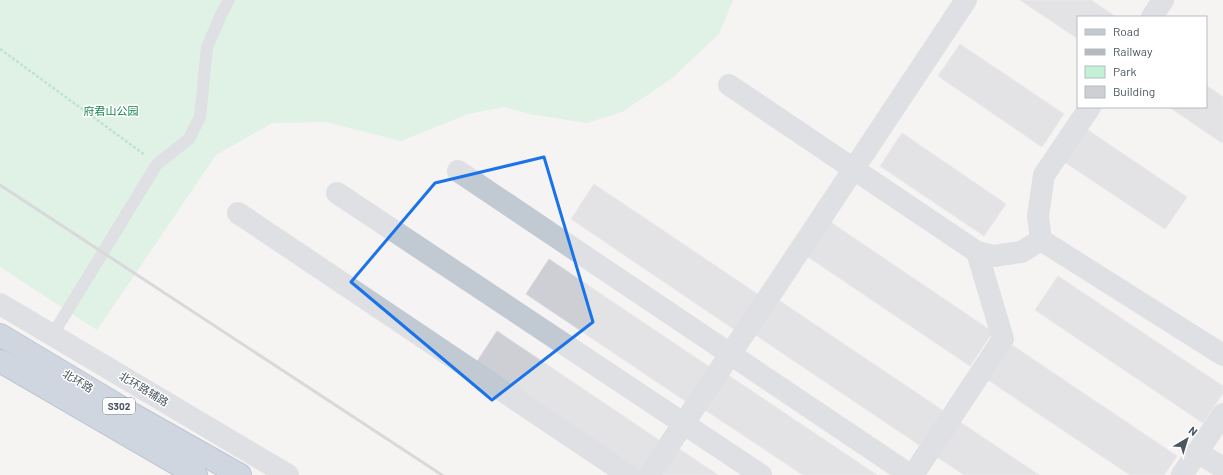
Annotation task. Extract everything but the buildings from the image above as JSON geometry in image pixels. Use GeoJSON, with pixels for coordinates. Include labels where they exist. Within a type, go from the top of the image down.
{"type":"FeatureCollection","features":[{"type":"Feature","properties":{"kind":"highway","name":"北环路"},"geometry":{"type":"LineString","coordinates":[[0,335],[132,414],[240,475]]}},
{"type":"Feature","properties":{"kind":"highway","name":"北环路"},"geometry":{"type":"LineString","coordinates":[[0,361],[196,475]]}},
{"type":"Feature","properties":{"kind":"street"},"geometry":{"type":"LineString","coordinates":[[649,475],[966,0]]}},
{"type":"Feature","properties":{"kind":"street"},"geometry":{"type":"LineString","coordinates":[[1153,16],[1163,0]]}},
{"type":"Feature","properties":{"kind":"street"},"geometry":{"type":"LineString","coordinates":[[729,85],[977,252],[994,256],[1021,252],[1041,240]]}},
{"type":"Feature","properties":{"kind":"street"},"geometry":{"type":"LineString","coordinates":[[1041,240],[1038,216],[1044,175],[1089,108]]}},
{"type":"Feature","properties":{"kind":"street"},"geometry":{"type":"LineString","coordinates":[[458,171],[910,475]]}},
{"type":"Feature","properties":{"kind":"street"},"geometry":{"type":"LineString","coordinates":[[337,193],[761,475]]}},
{"type":"Feature","properties":{"kind":"street"},"geometry":{"type":"LineString","coordinates":[[238,213],[628,475]]}},
{"type":"Feature","properties":{"kind":"street"},"geometry":{"type":"LineString","coordinates":[[1041,240],[1223,355]]}},
{"type":"Feature","properties":{"kind":"street"},"geometry":{"type":"LineString","coordinates":[[913,475],[1003,339],[977,252]]}},
{"type":"Feature","properties":{"kind":"street","name":"北环路辅路"},"geometry":{"type":"LineString","coordinates":[[0,304],[53,334],[288,475]]}},
{"type":"Feature","properties":{"kind":"street"},"geometry":{"type":"LineString","coordinates":[[1182,475],[1223,414]]}},
{"type":"Feature","properties":{"kind":"street"},"geometry":{"type":"LineString","coordinates":[[1197,452],[1223,468]]}},
{"type":"Feature","properties":{"kind":"lane"},"geometry":{"type":"LineString","coordinates":[[53,334],[157,164],[189,139],[200,118],[207,47],[229,0]]}},
{"type":"Feature","properties":{"kind":"path"},"geometry":{"type":"LineString","coordinates":[[0,49],[157,164]]}},
{"type":"Feature","properties":{"kind":"highlighted area"},"geometry":{"type":"Polygon","coordinates":[[[544,157],[593,322],[492,400],[351,282],[435,183],[544,157]]]}},
{"type":"Feature","properties":{"kind":"green space","name":"府君山公园"},"geometry":{"type":"Polygon","coordinates":[[[0,0],[733,0],[719,34],[671,79],[622,112],[587,123],[529,114],[504,107],[468,114],[401,141],[326,122],[272,123],[216,155],[97,330],[0,267],[0,0]]]}},
{"type":"Feature","properties":{"kind":"railway"},"geometry":{"type":"LineString","coordinates":[[0,185],[442,475]]}}]}
